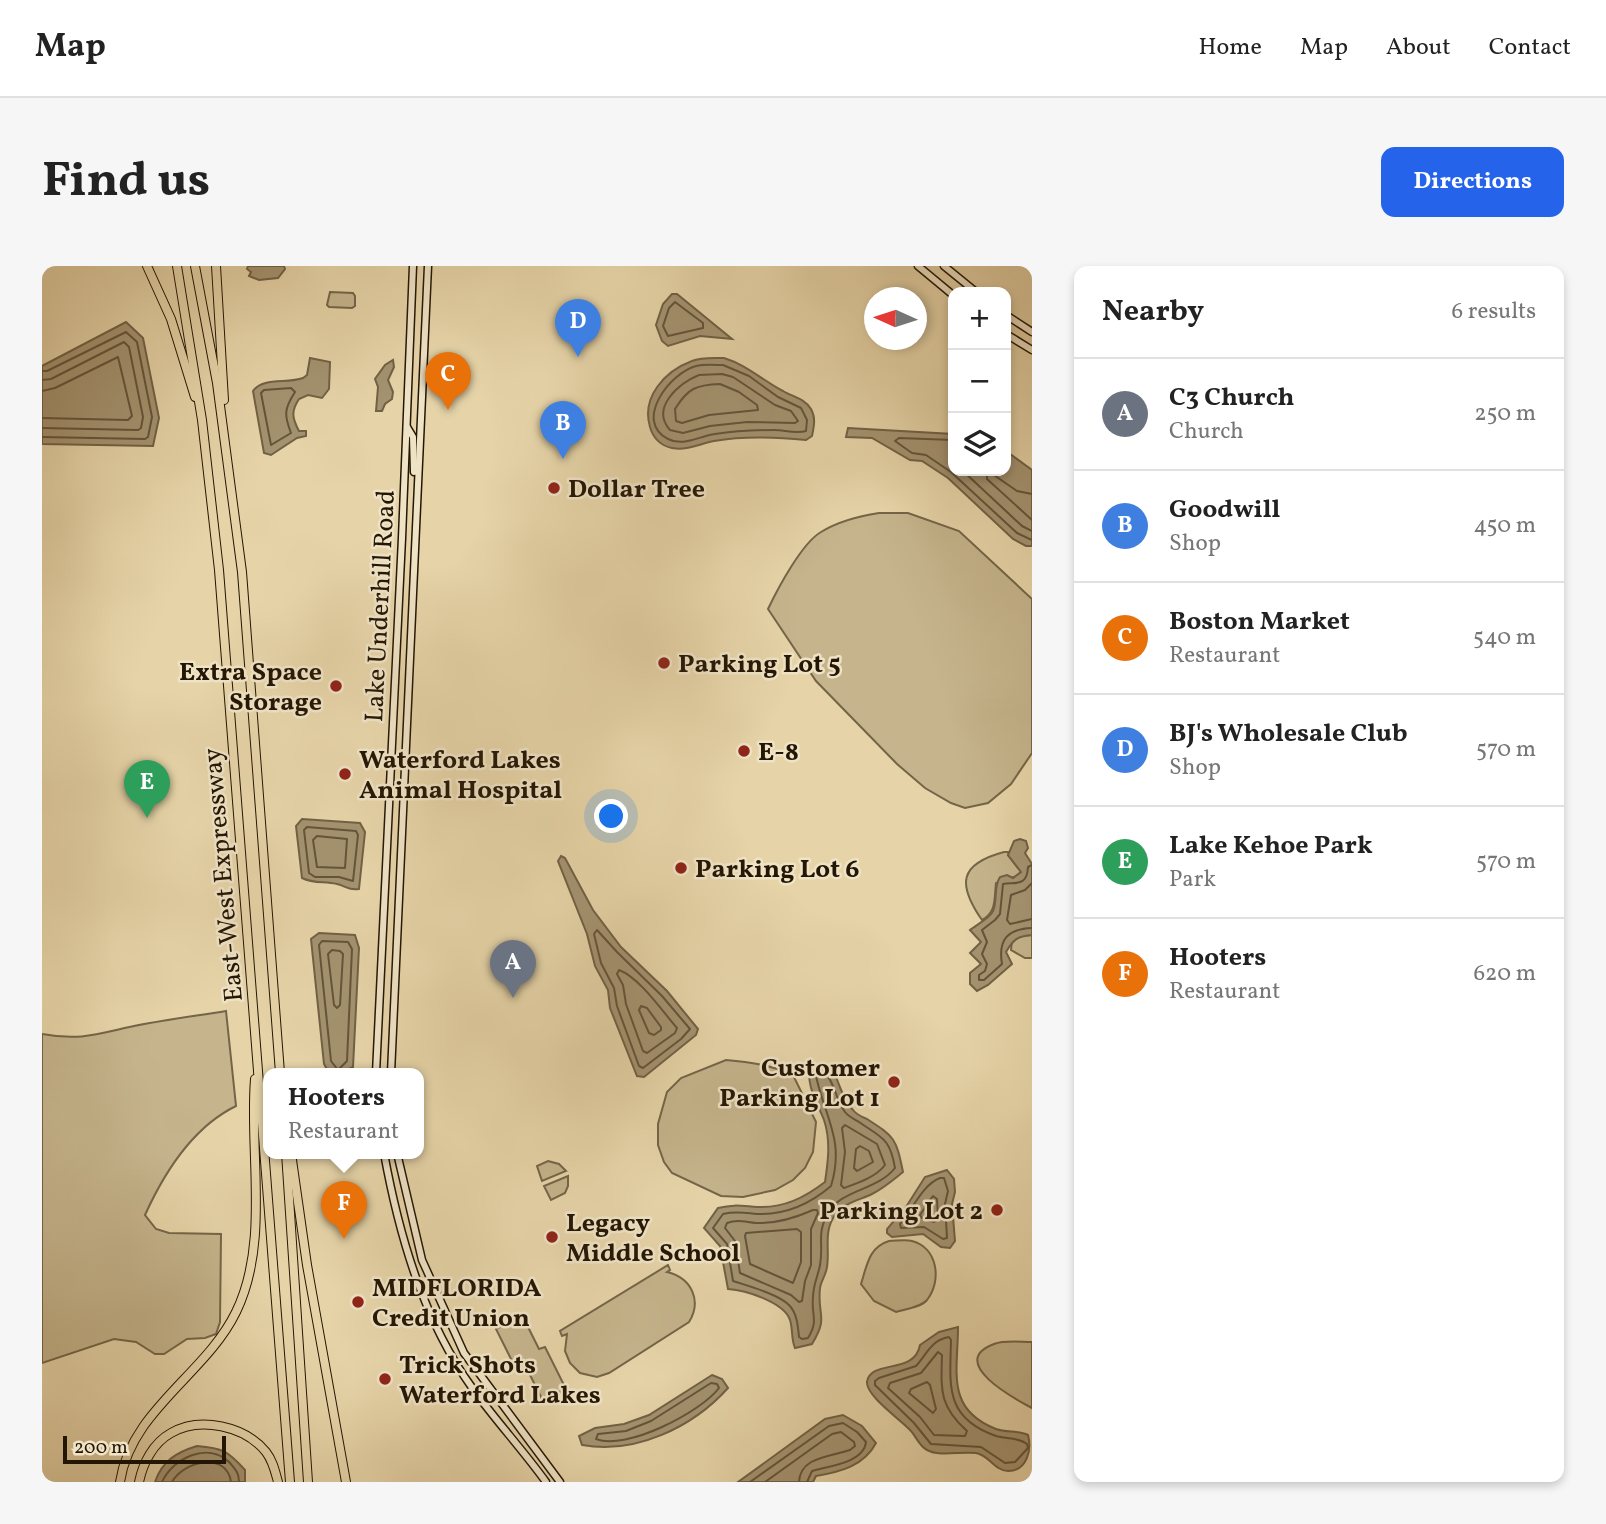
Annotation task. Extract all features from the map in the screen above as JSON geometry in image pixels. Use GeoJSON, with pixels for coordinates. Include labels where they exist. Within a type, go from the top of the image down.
{"type":"FeatureCollection","features":[{"type":"Feature","properties":{"kind":"highway"},"geometry":{"type":"LineString","coordinates":[[147,266],[170,319],[202,420]]}},
{"type":"Feature","properties":{"kind":"highway","name":"East-West Expressway"},"geometry":{"type":"LineString","coordinates":[[177,266],[202,420],[219,570],[263,1124]]}},
{"type":"Feature","properties":{"kind":"highway","name":"East-West Expressway"},"geometry":{"type":"LineString","coordinates":[[195,266],[223,428],[245,597],[281,1068]]}},
{"type":"Feature","properties":{"kind":"highway"},"geometry":{"type":"LineString","coordinates":[[216,266],[224,390],[223,428]]}},
{"type":"Feature","properties":{"kind":"highway"},"geometry":{"type":"LineString","coordinates":[[120,1482],[131,1444],[149,1419],[220,1339],[236,1312],[249,1281],[254,1248],[253,1104],[258,1055]]}},
{"type":"Feature","properties":{"kind":"highway","name":"East-West Expressway"},"geometry":{"type":"LineString","coordinates":[[266,1159],[289,1482]]}},
{"type":"Feature","properties":{"kind":"highway"},"geometry":{"type":"LineString","coordinates":[[289,1159],[308,1482]]}},
{"type":"Feature","properties":{"kind":"highway"},"geometry":{"type":"LineString","coordinates":[[290,1159],[346,1482]]}},
{"type":"Feature","properties":{"kind":"highway"},"geometry":{"type":"LineString","coordinates":[[139,1482],[144,1463],[155,1448],[170,1433],[190,1426],[217,1426],[237,1430],[265,1451],[273,1464],[278,1482]]}},
{"type":"Feature","properties":{"kind":"street","name":"Lake Underhill Road"},"geometry":{"type":"LineString","coordinates":[[376,1068],[413,266]]}},
{"type":"Feature","properties":{"kind":"street","name":"Lake Underhill Road"},"geometry":{"type":"LineString","coordinates":[[391,1068],[428,266]]}},
{"type":"Feature","properties":{"kind":"street"},"geometry":{"type":"LineString","coordinates":[[918,266],[948,291]]}},
{"type":"Feature","properties":{"kind":"street"},"geometry":{"type":"LineString","coordinates":[[944,266],[970,287]]}},
{"type":"Feature","properties":{"kind":"street"},"geometry":{"type":"LineString","coordinates":[[1011,318],[1032,332]]}},
{"type":"Feature","properties":{"kind":"street"},"geometry":{"type":"LineString","coordinates":[[1011,337],[1032,350]]}},
{"type":"Feature","properties":{"kind":"street"},"geometry":{"type":"LineString","coordinates":[[407,427],[414,437],[413,464],[417,488]]}},
{"type":"Feature","properties":{"kind":"street"},"geometry":{"type":"LineString","coordinates":[[385,1159],[410,1265],[431,1314],[472,1387],[540,1473],[544,1482]]}},
{"type":"Feature","properties":{"kind":"street"},"geometry":{"type":"LineString","coordinates":[[398,1159],[422,1260],[464,1353],[560,1482]]}},
{"type":"Feature","properties":{"kind":"shaded area"},"geometry":{"type":"Polygon","coordinates":[[[330,292],[353,293],[355,306],[329,307],[327,305],[330,292]]]}},
{"type":"Feature","properties":{"kind":"shaded area"},"geometry":{"type":"Polygon","coordinates":[[[879,513],[908,513],[959,531],[1032,599],[1032,753],[1011,784],[988,803],[965,808],[951,803],[925,788],[897,764],[816,681],[768,609],[791,567],[814,538],[842,522],[879,513]]]}},
{"type":"Feature","properties":{"kind":"shaded area"},"geometry":{"type":"Polygon","coordinates":[[[1009,852],[1008,855],[1021,872],[996,883],[992,909],[982,920],[969,896],[967,877],[978,863],[1009,852]]]}},
{"type":"Feature","properties":{"kind":"shaded area"},"geometry":{"type":"Polygon","coordinates":[[[1032,935],[1032,958],[1025,958],[1011,950],[1012,941],[1032,935]]]}},
{"type":"Feature","properties":{"kind":"shaded area"},"geometry":{"type":"Polygon","coordinates":[[[226,1011],[236,1106],[206,1126],[193,1139],[161,1183],[145,1215],[156,1229],[169,1233],[221,1234],[220,1322],[216,1334],[187,1339],[164,1354],[155,1354],[136,1342],[114,1339],[42,1363],[42,1034],[88,1036],[226,1011]]]}},
{"type":"Feature","properties":{"kind":"shaded area"},"geometry":{"type":"Polygon","coordinates":[[[726,1060],[760,1064],[793,1075],[816,1122],[813,1152],[805,1168],[793,1180],[775,1190],[743,1197],[721,1196],[672,1173],[664,1162],[658,1145],[658,1124],[667,1092],[681,1078],[726,1060]]]}},
{"type":"Feature","properties":{"kind":"shaded area"},"geometry":{"type":"Polygon","coordinates":[[[548,1161],[559,1164],[566,1171],[542,1181],[537,1166],[548,1161]]]}},
{"type":"Feature","properties":{"kind":"shaded area"},"geometry":{"type":"Polygon","coordinates":[[[568,1176],[565,1193],[551,1200],[544,1186],[568,1176]]]}},
{"type":"Feature","properties":{"kind":"shaded area"},"geometry":{"type":"Polygon","coordinates":[[[909,1240],[921,1245],[932,1258],[936,1275],[932,1292],[924,1303],[896,1312],[874,1301],[861,1284],[873,1252],[889,1241],[909,1240]]]}},
{"type":"Feature","properties":{"kind":"shaded area"},"geometry":{"type":"Polygon","coordinates":[[[668,1265],[670,1270],[667,1272],[683,1279],[692,1291],[695,1306],[689,1322],[609,1373],[597,1377],[580,1373],[570,1363],[565,1351],[567,1334],[562,1336],[560,1331],[668,1265]]]}},
{"type":"Feature","properties":{"kind":"shaded area"},"geometry":{"type":"Polygon","coordinates":[[[522,1315],[539,1349],[545,1347],[566,1389],[543,1401],[522,1359],[513,1363],[496,1329],[522,1315]]]}},
{"type":"Feature","properties":{"kind":"shaded area"},"geometry":{"type":"Polygon","coordinates":[[[1032,1342],[1032,1408],[1000,1389],[980,1370],[977,1360],[981,1352],[994,1344],[1032,1342]]]}},
{"type":"Feature","properties":{"kind":"water"},"geometry":{"type":"Polygon","coordinates":[[[248,266],[284,266],[285,269],[278,278],[259,280],[249,276],[251,272],[247,269],[248,266]]]}},
{"type":"Feature","properties":{"kind":"water"},"geometry":{"type":"Polygon","coordinates":[[[672,294],[677,294],[732,339],[700,336],[668,346],[662,341],[656,325],[663,304],[672,294]]]}},
{"type":"Feature","properties":{"kind":"water"},"geometry":{"type":"Polygon","coordinates":[[[126,322],[143,338],[159,418],[153,446],[42,444],[42,366],[126,322]]]}},
{"type":"Feature","properties":{"kind":"water"},"geometry":{"type":"Polygon","coordinates":[[[310,358],[330,362],[329,389],[322,398],[308,395],[296,403],[293,415],[295,422],[299,431],[306,431],[306,436],[297,438],[271,455],[264,453],[253,391],[269,382],[303,378],[307,375],[310,358]]]}},
{"type":"Feature","properties":{"kind":"water"},"geometry":{"type":"Polygon","coordinates":[[[724,358],[805,402],[814,416],[812,436],[806,440],[725,439],[683,449],[668,447],[658,441],[651,431],[649,405],[664,378],[692,361],[724,358]]]}},
{"type":"Feature","properties":{"kind":"water"},"geometry":{"type":"Polygon","coordinates":[[[393,360],[394,367],[388,380],[393,392],[392,399],[385,404],[382,411],[376,411],[378,387],[375,379],[385,365],[393,360]]]}},
{"type":"Feature","properties":{"kind":"water"},"geometry":{"type":"Polygon","coordinates":[[[848,428],[948,434],[948,476],[1011,476],[1011,455],[1032,470],[1032,546],[1013,539],[948,478],[922,461],[910,460],[872,438],[846,437],[848,428]]]}},
{"type":"Feature","properties":{"kind":"water"},"geometry":{"type":"Polygon","coordinates":[[[302,819],[360,823],[365,832],[359,889],[302,878],[296,826],[302,819]]]}},
{"type":"Feature","properties":{"kind":"water"},"geometry":{"type":"Polygon","coordinates":[[[1014,841],[1026,841],[1028,848],[1025,853],[1032,864],[1032,935],[1013,942],[1006,952],[1012,964],[977,991],[970,984],[970,973],[981,964],[970,953],[981,942],[970,930],[993,911],[1000,877],[1007,875],[1013,878],[1021,872],[1008,855],[1014,841]]]}},
{"type":"Feature","properties":{"kind":"water"},"geometry":{"type":"Polygon","coordinates":[[[561,856],[565,858],[593,910],[621,947],[667,991],[698,1029],[696,1035],[644,1077],[637,1076],[610,1008],[608,990],[595,966],[587,934],[558,861],[561,856]]]}},
{"type":"Feature","properties":{"kind":"water"},"geometry":{"type":"Polygon","coordinates":[[[319,933],[355,935],[359,948],[351,1068],[326,1068],[324,1064],[311,939],[319,933]]]}},
{"type":"Feature","properties":{"kind":"water"},"geometry":{"type":"Polygon","coordinates":[[[830,1065],[854,1111],[893,1140],[903,1172],[872,1194],[838,1211],[831,1221],[827,1267],[820,1288],[820,1328],[812,1344],[795,1348],[790,1320],[780,1308],[754,1295],[728,1289],[720,1246],[704,1228],[718,1208],[785,1204],[825,1182],[828,1136],[813,1094],[809,1073],[810,1066],[830,1065]]]}},
{"type":"Feature","properties":{"kind":"water"},"geometry":{"type":"Polygon","coordinates":[[[947,1170],[954,1179],[955,1192],[952,1204],[955,1241],[950,1248],[941,1247],[923,1234],[892,1237],[887,1233],[887,1229],[906,1207],[925,1177],[947,1170]]]}},
{"type":"Feature","properties":{"kind":"water"},"geometry":{"type":"Polygon","coordinates":[[[958,1327],[958,1387],[969,1411],[980,1421],[996,1429],[1028,1435],[1027,1459],[1014,1470],[1003,1470],[981,1454],[938,1453],[927,1450],[868,1388],[870,1375],[910,1360],[920,1345],[939,1332],[958,1327]]]}},
{"type":"Feature","properties":{"kind":"water"},"geometry":{"type":"Polygon","coordinates":[[[712,1375],[722,1379],[728,1388],[698,1415],[680,1426],[642,1442],[622,1446],[582,1445],[579,1436],[595,1428],[624,1424],[649,1415],[712,1375]]]}},
{"type":"Feature","properties":{"kind":"water"},"geometry":{"type":"Polygon","coordinates":[[[843,1415],[862,1426],[876,1443],[858,1462],[842,1470],[816,1476],[813,1482],[738,1482],[825,1419],[843,1415]]]}},
{"type":"Feature","properties":{"kind":"water"},"geometry":{"type":"Polygon","coordinates":[[[197,1446],[219,1449],[229,1455],[245,1470],[245,1482],[155,1482],[171,1458],[197,1446]]]}},
{"type":"Feature","properties":{"kind":"place","name":"BJ's Wholesale Club"},"geometry":{"type":"Point","coordinates":[578,357]}},
{"type":"Feature","properties":{"kind":"place","name":"Boston Market"},"geometry":{"type":"Point","coordinates":[448,410]}},
{"type":"Feature","properties":{"kind":"place","name":"Goodwill"},"geometry":{"type":"Point","coordinates":[563,459]}},
{"type":"Feature","properties":{"kind":"place","name":"Dollar Tree"},"geometry":{"type":"Point","coordinates":[554,488]}},
{"type":"Feature","properties":{"kind":"place","name":"Parking Lot 5"},"geometry":{"type":"Point","coordinates":[664,663]}},
{"type":"Feature","properties":{"kind":"place","name":"Extra Space Storage"},"geometry":{"type":"Point","coordinates":[336,686]}},
{"type":"Feature","properties":{"kind":"place","name":"E-8"},"geometry":{"type":"Point","coordinates":[744,751]}},
{"type":"Feature","properties":{"kind":"place","name":"Waterford Lakes Animal Hospital"},"geometry":{"type":"Point","coordinates":[345,774]}},
{"type":"Feature","properties":{"kind":"place","name":"Lake Kehoe Park"},"geometry":{"type":"Point","coordinates":[147,818]}},
{"type":"Feature","properties":{"kind":"place","name":"Parking Lot 6"},"geometry":{"type":"Point","coordinates":[681,868]}},
{"type":"Feature","properties":{"kind":"place","name":"C3 Church"},"geometry":{"type":"Point","coordinates":[513,998]}},
{"type":"Feature","properties":{"kind":"place","name":"Customer Parking Lot 1"},"geometry":{"type":"Point","coordinates":[894,1082]}},
{"type":"Feature","properties":{"kind":"place","name":"Parking Lot 2"},"geometry":{"type":"Point","coordinates":[997,1210]}},
{"type":"Feature","properties":{"kind":"place","name":"Legacy Middle School"},"geometry":{"type":"Point","coordinates":[552,1237]}},
{"type":"Feature","properties":{"kind":"place","name":"Hooters"},"geometry":{"type":"Point","coordinates":[344,1239]}},
{"type":"Feature","properties":{"kind":"place","name":"MIDFLORIDA Credit Union"},"geometry":{"type":"Point","coordinates":[358,1302]}},
{"type":"Feature","properties":{"kind":"place","name":"Trick Shots Waterford Lakes"},"geometry":{"type":"Point","coordinates":[385,1379]}}]}
